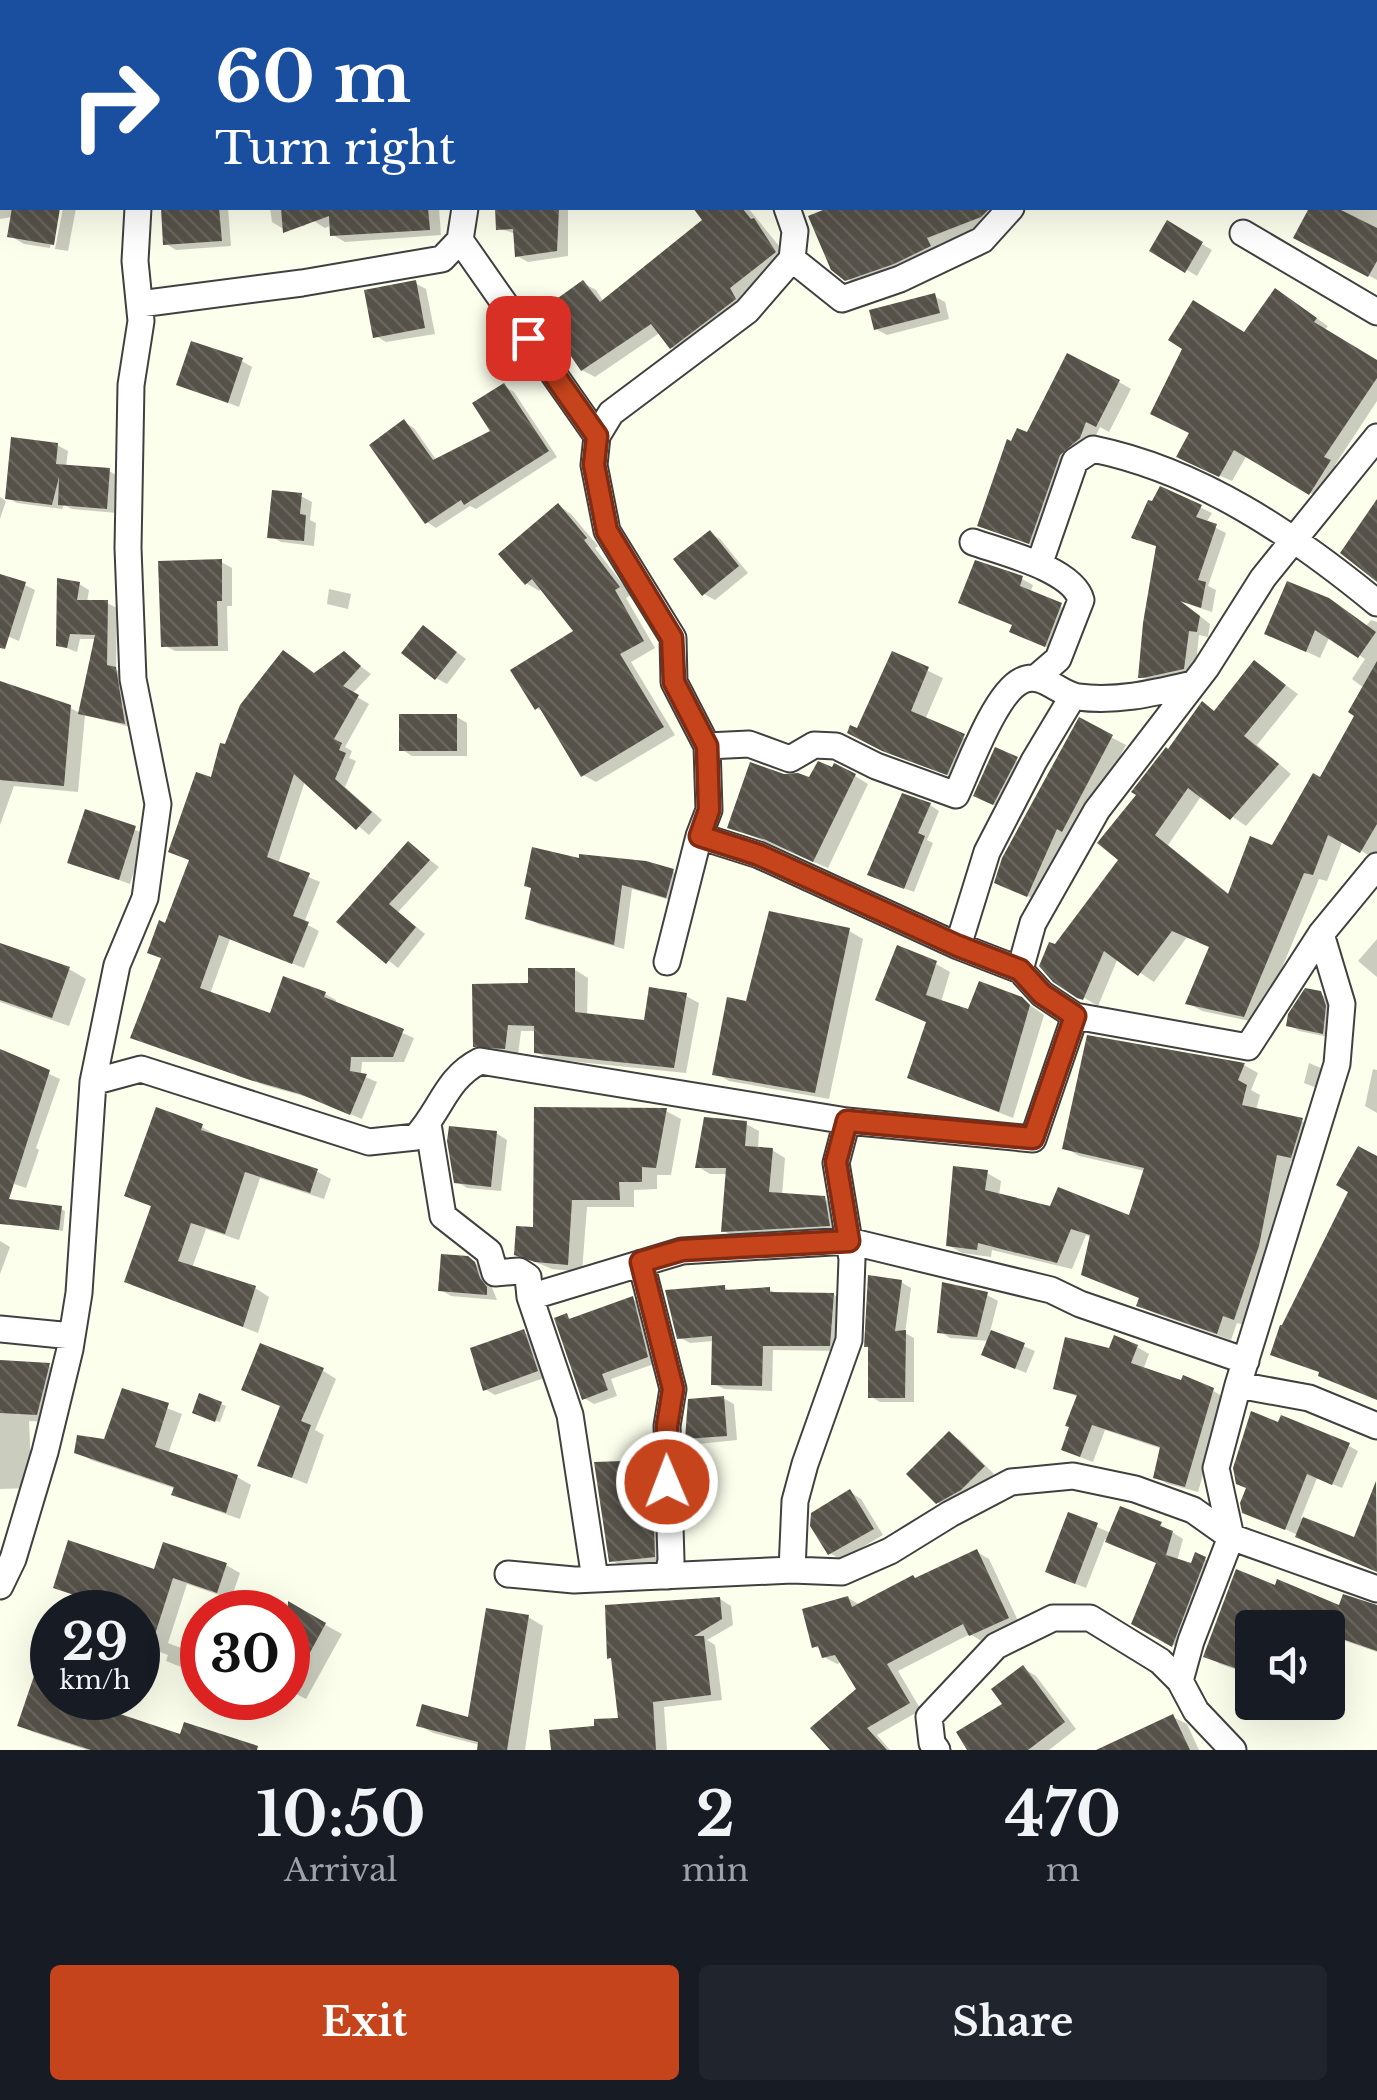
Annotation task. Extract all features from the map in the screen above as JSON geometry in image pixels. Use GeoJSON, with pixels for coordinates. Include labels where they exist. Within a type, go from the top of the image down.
{"type":"FeatureCollection","features":[{"type":"Feature","properties":{"kind":"street"},"geometry":{"type":"LineString","coordinates":[[0,1586],[6,1556],[45,1452],[72,1336],[79,1293],[93,1082],[117,966],[145,898],[158,804],[133,678],[128,548],[131,386],[142,321],[135,261],[138,210]]}},
{"type":"Feature","properties":{"kind":"street"},"geometry":{"type":"LineString","coordinates":[[140,304],[302,283],[442,259],[460,240],[465,210]]}},
{"type":"Feature","properties":{"kind":"street"},"geometry":{"type":"LineString","coordinates":[[667,962],[709,810],[707,746],[674,682],[672,638],[607,531],[594,465],[597,436],[612,413],[748,311],[792,260],[795,231],[788,210]]}},
{"type":"Feature","properties":{"kind":"street"},"geometry":{"type":"LineString","coordinates":[[792,260],[842,299],[900,279],[982,240],[1009,210]]}},
{"type":"Feature","properties":{"kind":"street"},"geometry":{"type":"LineString","coordinates":[[1243,234],[1377,312]]}},
{"type":"Feature","properties":{"kind":"street"},"geometry":{"type":"LineString","coordinates":[[460,240],[597,436]]}},
{"type":"Feature","properties":{"kind":"street"},"geometry":{"type":"LineString","coordinates":[[1020,970],[1033,924],[1097,810],[1193,684],[1262,578],[1377,437]]}},
{"type":"Feature","properties":{"kind":"street"},"geometry":{"type":"LineString","coordinates":[[1039,565],[1075,461],[1093,449],[1120,454],[1201,484],[1294,541],[1377,603]]}},
{"type":"Feature","properties":{"kind":"street"},"geometry":{"type":"LineString","coordinates":[[707,746],[749,744],[790,759],[814,745],[836,746],[876,766],[956,795],[1006,692],[1022,679],[1037,677],[1058,658],[1081,600],[1070,582],[1039,565],[973,542]]}},
{"type":"Feature","properties":{"kind":"street"},"geometry":{"type":"LineString","coordinates":[[1037,677],[1073,696],[1128,699],[1193,684]]}},
{"type":"Feature","properties":{"kind":"street"},"geometry":{"type":"LineString","coordinates":[[958,946],[987,852],[1073,696]]}},
{"type":"Feature","properties":{"kind":"street"},"geometry":{"type":"LineString","coordinates":[[700,836],[759,855],[958,946],[1020,970],[1042,994],[1075,1016],[1248,1046],[1321,934],[1377,866]]}},
{"type":"Feature","properties":{"kind":"street"},"geometry":{"type":"LineString","coordinates":[[1180,1681],[1231,1537],[1216,1468],[1337,1064],[1342,1004],[1321,934]]}},
{"type":"Feature","properties":{"kind":"street"},"geometry":{"type":"LineString","coordinates":[[93,1082],[140,1069],[369,1142],[416,1137],[460,1071],[480,1060],[847,1121],[1033,1138],[1075,1016]]}},
{"type":"Feature","properties":{"kind":"street"},"geometry":{"type":"LineString","coordinates":[[792,1570],[795,1501],[849,1340],[852,1259],[836,1162],[847,1121]]}},
{"type":"Feature","properties":{"kind":"street"},"geometry":{"type":"LineString","coordinates":[[428,1124],[442,1216],[489,1252],[495,1273],[519,1271],[528,1277],[530,1297],[570,1415],[595,1579]]}},
{"type":"Feature","properties":{"kind":"street"},"geometry":{"type":"LineString","coordinates":[[530,1297],[682,1250],[849,1241],[1051,1290],[1242,1373],[1377,1426]]}},
{"type":"Feature","properties":{"kind":"street"},"geometry":{"type":"LineString","coordinates":[[641,1262],[673,1389],[667,1426],[671,1560],[668,1576]]}},
{"type":"Feature","properties":{"kind":"street"},"geometry":{"type":"LineString","coordinates":[[0,1330],[72,1336]]}},
{"type":"Feature","properties":{"kind":"street"},"geometry":{"type":"LineString","coordinates":[[508,1574],[595,1579],[792,1570],[842,1572],[890,1551],[1012,1482],[1074,1476],[1135,1489],[1193,1510],[1231,1537],[1377,1590]]}},
{"type":"Feature","properties":{"kind":"street"},"geometry":{"type":"LineString","coordinates":[[937,1750],[928,1717],[996,1646],[1053,1618],[1090,1618],[1160,1661],[1180,1681],[1196,1711],[1233,1750]]}},
{"type":"Feature","properties":{"kind":"building"},"geometry":{"type":"Polygon","coordinates":[[[12,210],[60,210],[54,245],[7,237],[12,210]]]}},
{"type":"Feature","properties":{"kind":"building"},"geometry":{"type":"Polygon","coordinates":[[[161,210],[219,210],[222,241],[163,245],[161,210]]]}},
{"type":"Feature","properties":{"kind":"building"},"geometry":{"type":"Polygon","coordinates":[[[281,210],[428,210],[430,230],[330,236],[329,216],[283,233],[281,210]]]}},
{"type":"Feature","properties":{"kind":"building"},"geometry":{"type":"Polygon","coordinates":[[[495,210],[559,210],[557,251],[515,257],[513,229],[496,230],[495,210]]]}},
{"type":"Feature","properties":{"kind":"building"},"geometry":{"type":"Polygon","coordinates":[[[694,210],[744,210],[754,218],[776,252],[730,288],[736,299],[670,349],[651,324],[581,371],[544,316],[544,308],[583,280],[600,302],[702,220],[694,210]]]}},
{"type":"Feature","properties":{"kind":"building"},"geometry":{"type":"Polygon","coordinates":[[[823,210],[988,210],[981,217],[927,238],[931,246],[845,281],[831,270],[808,216],[823,210]]]}},
{"type":"Feature","properties":{"kind":"building"},"geometry":{"type":"Polygon","coordinates":[[[1308,210],[1341,210],[1377,228],[1377,261],[1368,277],[1293,238],[1308,210]]]}},
{"type":"Feature","properties":{"kind":"building"},"geometry":{"type":"Polygon","coordinates":[[[1167,220],[1203,242],[1185,273],[1149,251],[1167,220]]]}},
{"type":"Feature","properties":{"kind":"building"},"geometry":{"type":"Polygon","coordinates":[[[416,280],[425,328],[373,338],[364,290],[416,280]]]}},
{"type":"Feature","properties":{"kind":"building"},"geometry":{"type":"Polygon","coordinates":[[[1275,288],[1317,318],[1314,322],[1377,360],[1377,378],[1324,457],[1331,460],[1309,495],[1234,450],[1219,477],[1176,457],[1189,433],[1150,414],[1182,349],[1168,340],[1193,300],[1244,332],[1275,288]]]}},
{"type":"Feature","properties":{"kind":"building"},"geometry":{"type":"Polygon","coordinates":[[[935,293],[940,313],[874,330],[869,310],[935,293]]]}},
{"type":"Feature","properties":{"kind":"building"},"geometry":{"type":"Polygon","coordinates":[[[191,341],[243,358],[228,403],[176,385],[191,341]]]}},
{"type":"Feature","properties":{"kind":"building"},"geometry":{"type":"Polygon","coordinates":[[[1067,353],[1120,380],[1096,427],[1086,422],[1080,438],[1060,455],[1029,544],[977,526],[1007,439],[1011,441],[1017,428],[1027,432],[1067,353]]]}},
{"type":"Feature","properties":{"kind":"building"},"geometry":{"type":"Polygon","coordinates":[[[504,383],[549,451],[464,505],[461,500],[425,524],[369,445],[404,419],[433,460],[490,431],[472,403],[504,383]]]}},
{"type":"Feature","properties":{"kind":"building"},"geometry":{"type":"Polygon","coordinates":[[[11,437],[58,443],[56,464],[110,468],[107,509],[58,505],[59,477],[52,505],[5,499],[11,437]]]}},
{"type":"Feature","properties":{"kind":"building"},"geometry":{"type":"Polygon","coordinates":[[[1160,486],[1202,505],[1196,517],[1217,524],[1198,580],[1206,582],[1201,608],[1180,601],[1200,616],[1197,632],[1189,631],[1184,669],[1138,678],[1156,546],[1131,538],[1148,500],[1152,501],[1160,486]]]}},
{"type":"Feature","properties":{"kind":"building"},"geometry":{"type":"Polygon","coordinates":[[[272,490],[302,493],[300,514],[306,515],[304,541],[267,538],[272,490]]]}},
{"type":"Feature","properties":{"kind":"building"},"geometry":{"type":"Polygon","coordinates":[[[1377,499],[1377,582],[1340,553],[1377,499]]]}},
{"type":"Feature","properties":{"kind":"building"},"geometry":{"type":"Polygon","coordinates":[[[558,503],[620,587],[615,590],[644,641],[620,654],[664,727],[581,777],[539,707],[535,710],[510,670],[573,631],[532,579],[525,585],[498,554],[558,503]]]}},
{"type":"Feature","properties":{"kind":"building"},"geometry":{"type":"Polygon","coordinates":[[[710,530],[739,566],[702,596],[673,559],[710,530]]]}},
{"type":"Feature","properties":{"kind":"building"},"geometry":{"type":"Polygon","coordinates":[[[222,559],[222,601],[217,601],[218,646],[161,647],[158,561],[222,559]]]}},
{"type":"Feature","properties":{"kind":"building"},"geometry":{"type":"Polygon","coordinates":[[[975,560],[1023,576],[1020,586],[1062,603],[1045,647],[1009,632],[1012,625],[958,603],[975,560]]]}},
{"type":"Feature","properties":{"kind":"building"},"geometry":{"type":"Polygon","coordinates":[[[0,574],[26,582],[5,649],[0,648],[0,574]]]}},
{"type":"Feature","properties":{"kind":"building"},"geometry":{"type":"Polygon","coordinates":[[[57,578],[80,582],[77,600],[108,600],[107,665],[116,667],[125,724],[78,714],[95,635],[70,634],[67,648],[56,646],[57,578]]]}},
{"type":"Feature","properties":{"kind":"building"},"geometry":{"type":"Polygon","coordinates":[[[1287,581],[1329,598],[1376,632],[1358,658],[1315,630],[1306,652],[1264,634],[1287,581]]]}},
{"type":"Feature","properties":{"kind":"building"},"geometry":{"type":"Polygon","coordinates":[[[423,625],[457,652],[435,680],[401,653],[423,625]]]}},
{"type":"Feature","properties":{"kind":"building"},"geometry":{"type":"Polygon","coordinates":[[[283,650],[314,673],[344,651],[361,666],[343,686],[359,695],[334,739],[342,743],[339,750],[346,753],[335,779],[372,812],[356,830],[294,774],[267,857],[310,873],[293,916],[309,922],[292,964],[219,935],[200,988],[270,1013],[283,976],[404,1029],[393,1057],[351,1057],[350,1071],[367,1074],[350,1115],[300,1094],[130,1038],[161,958],[147,953],[159,920],[165,923],[189,860],[168,852],[196,772],[211,777],[220,743],[225,744],[240,705],[283,650]]]}},
{"type":"Feature","properties":{"kind":"building"},"geometry":{"type":"Polygon","coordinates":[[[892,651],[929,667],[911,711],[965,734],[947,775],[882,751],[847,733],[850,725],[857,728],[892,651]]]}},
{"type":"Feature","properties":{"kind":"building"},"geometry":{"type":"Polygon","coordinates":[[[1254,660],[1286,685],[1244,736],[1279,764],[1230,820],[1188,788],[1155,835],[1228,894],[1250,836],[1272,845],[1313,773],[1320,777],[1354,716],[1348,712],[1377,661],[1377,824],[1360,853],[1328,835],[1313,875],[1304,873],[1244,1017],[1185,1004],[1209,947],[1172,931],[1138,976],[1104,951],[1083,1000],[1077,998],[1053,982],[1039,966],[1049,942],[1055,944],[1118,860],[1097,843],[1202,701],[1214,711],[1254,660]]]}},
{"type":"Feature","properties":{"kind":"building"},"geometry":{"type":"Polygon","coordinates":[[[0,681],[71,705],[64,786],[0,780],[0,681]]]}},
{"type":"Feature","properties":{"kind":"building"},"geometry":{"type":"Polygon","coordinates":[[[399,714],[457,714],[457,751],[399,751],[399,714]]]}},
{"type":"Feature","properties":{"kind":"building"},"geometry":{"type":"Polygon","coordinates":[[[1079,717],[1113,735],[1062,832],[1057,829],[1027,897],[994,883],[1002,858],[1079,717]]]}},
{"type":"Feature","properties":{"kind":"building"},"geometry":{"type":"Polygon","coordinates":[[[995,747],[1018,757],[993,805],[973,796],[995,747]]]}},
{"type":"Feature","properties":{"kind":"building"},"geometry":{"type":"Polygon","coordinates":[[[818,761],[832,767],[834,763],[856,774],[813,862],[766,840],[727,828],[750,762],[784,774],[809,777],[818,761]]]}},
{"type":"Feature","properties":{"kind":"building"},"geometry":{"type":"Polygon","coordinates":[[[902,793],[931,803],[918,833],[925,836],[904,889],[867,875],[902,793]]]}},
{"type":"Feature","properties":{"kind":"building"},"geometry":{"type":"Polygon","coordinates":[[[85,809],[136,826],[119,880],[67,863],[85,809]]]}},
{"type":"Feature","properties":{"kind":"building"},"geometry":{"type":"Polygon","coordinates":[[[408,841],[430,860],[389,904],[416,927],[386,964],[336,922],[408,841]]]}},
{"type":"Feature","properties":{"kind":"building"},"geometry":{"type":"Polygon","coordinates":[[[532,847],[579,858],[579,854],[646,861],[674,869],[666,898],[622,885],[614,945],[525,919],[531,888],[524,886],[532,847]]]}},
{"type":"Feature","properties":{"kind":"building"},"geometry":{"type":"Polygon","coordinates":[[[769,911],[850,928],[815,1093],[712,1075],[727,997],[746,1001],[769,911]]]}},
{"type":"Feature","properties":{"kind":"building"},"geometry":{"type":"Polygon","coordinates":[[[0,943],[70,967],[52,1018],[0,1000],[0,943]]]}},
{"type":"Feature","properties":{"kind":"building"},"geometry":{"type":"Polygon","coordinates":[[[897,945],[937,961],[926,995],[968,1009],[979,981],[1022,997],[1030,1005],[999,1112],[907,1078],[926,1022],[875,1000],[897,945]]]}},
{"type":"Feature","properties":{"kind":"building"},"geometry":{"type":"Polygon","coordinates":[[[528,968],[575,968],[575,1012],[644,1020],[649,987],[687,993],[674,1068],[534,1053],[534,1026],[508,1025],[505,1049],[473,1047],[472,984],[528,983],[528,968]]]}},
{"type":"Feature","properties":{"kind":"building"},"geometry":{"type":"Polygon","coordinates":[[[1305,988],[1321,991],[1326,1006],[1323,1034],[1286,1026],[1288,1014],[1305,988]]]}},
{"type":"Feature","properties":{"kind":"building"},"geometry":{"type":"Polygon","coordinates":[[[1087,1035],[1245,1063],[1238,1080],[1247,1085],[1242,1105],[1303,1118],[1291,1158],[1277,1155],[1259,1246],[1234,1320],[1223,1316],[1217,1334],[1136,1306],[1139,1298],[1081,1275],[1090,1235],[1071,1229],[1057,1263],[978,1243],[977,1250],[946,1246],[953,1166],[988,1170],[985,1190],[1050,1206],[1058,1187],[1129,1215],[1144,1168],[1062,1149],[1087,1035]]]}},
{"type":"Feature","properties":{"kind":"building"},"geometry":{"type":"Polygon","coordinates":[[[0,1049],[50,1070],[9,1199],[62,1206],[59,1230],[0,1224],[0,1049]]]}},
{"type":"Feature","properties":{"kind":"building"},"geometry":{"type":"Polygon","coordinates":[[[156,1107],[203,1124],[201,1130],[318,1169],[310,1193],[245,1172],[225,1234],[191,1223],[178,1261],[256,1286],[243,1327],[124,1282],[151,1206],[124,1196],[156,1107]]]}},
{"type":"Feature","properties":{"kind":"building"},"geometry":{"type":"Polygon","coordinates":[[[534,1107],[667,1108],[656,1168],[642,1167],[642,1182],[619,1182],[620,1200],[572,1200],[568,1265],[535,1262],[514,1255],[516,1226],[533,1227],[534,1107]]]}},
{"type":"Feature","properties":{"kind":"building"},"geometry":{"type":"Polygon","coordinates":[[[704,1117],[747,1121],[745,1146],[773,1148],[769,1192],[825,1196],[830,1226],[721,1232],[726,1168],[695,1168],[704,1117]]]}},
{"type":"Feature","properties":{"kind":"building"},"geometry":{"type":"Polygon","coordinates":[[[449,1126],[497,1131],[491,1187],[454,1183],[447,1141],[449,1126]]]}},
{"type":"Feature","properties":{"kind":"building"},"geometry":{"type":"Polygon","coordinates":[[[1358,1146],[1377,1156],[1377,1400],[1318,1376],[1319,1372],[1270,1355],[1280,1325],[1348,1192],[1336,1185],[1358,1146]]]}},
{"type":"Feature","properties":{"kind":"building"},"geometry":{"type":"Polygon","coordinates":[[[441,1254],[468,1256],[475,1262],[487,1295],[438,1291],[441,1254]]]}},
{"type":"Feature","properties":{"kind":"building"},"geometry":{"type":"Polygon","coordinates":[[[868,1275],[902,1280],[895,1331],[906,1330],[905,1398],[868,1398],[868,1347],[864,1347],[868,1275]]]}},
{"type":"Feature","properties":{"kind":"building"},"geometry":{"type":"Polygon","coordinates":[[[942,1282],[988,1292],[977,1337],[937,1333],[942,1282]]]}},
{"type":"Feature","properties":{"kind":"building"},"geometry":{"type":"Polygon","coordinates":[[[725,1285],[725,1290],[770,1287],[770,1292],[834,1293],[830,1346],[763,1346],[762,1386],[711,1385],[712,1336],[677,1339],[665,1290],[725,1285]]]}},
{"type":"Feature","properties":{"kind":"building"},"geometry":{"type":"Polygon","coordinates":[[[633,1296],[648,1357],[602,1374],[608,1390],[582,1400],[554,1318],[567,1313],[569,1319],[633,1296]]]}},
{"type":"Feature","properties":{"kind":"building"},"geometry":{"type":"Polygon","coordinates":[[[524,1329],[538,1371],[483,1391],[470,1348],[524,1329]]]}},
{"type":"Feature","properties":{"kind":"building"},"geometry":{"type":"Polygon","coordinates":[[[991,1330],[1025,1343],[1015,1369],[981,1355],[991,1330]]]}},
{"type":"Feature","properties":{"kind":"building"},"geometry":{"type":"Polygon","coordinates":[[[1114,1335],[1138,1345],[1131,1363],[1181,1380],[1183,1375],[1214,1388],[1185,1487],[1153,1478],[1160,1447],[1092,1425],[1080,1457],[1061,1450],[1077,1395],[1053,1389],[1065,1337],[1109,1348],[1114,1335]]]}},
{"type":"Feature","properties":{"kind":"building"},"geometry":{"type":"Polygon","coordinates":[[[260,1343],[324,1368],[301,1421],[311,1425],[292,1478],[257,1466],[280,1406],[241,1390],[260,1343]]]}},
{"type":"Feature","properties":{"kind":"building"},"geometry":{"type":"Polygon","coordinates":[[[0,1360],[50,1363],[37,1415],[0,1413],[0,1360]]]}},
{"type":"Feature","properties":{"kind":"building"},"geometry":{"type":"Polygon","coordinates":[[[122,1388],[169,1403],[155,1447],[238,1475],[226,1513],[171,1495],[174,1487],[74,1453],[77,1435],[104,1439],[122,1388]]]}},
{"type":"Feature","properties":{"kind":"building"},"geometry":{"type":"Polygon","coordinates":[[[199,1393],[222,1402],[215,1422],[192,1413],[199,1393]]]}},
{"type":"Feature","properties":{"kind":"building"},"geometry":{"type":"Polygon","coordinates":[[[724,1396],[727,1436],[685,1439],[688,1399],[724,1396]]]}},
{"type":"Feature","properties":{"kind":"building"},"geometry":{"type":"Polygon","coordinates":[[[1251,1411],[1278,1422],[1281,1415],[1350,1443],[1332,1485],[1307,1474],[1285,1530],[1242,1513],[1240,1503],[1246,1488],[1236,1484],[1233,1468],[1251,1411]]]}},
{"type":"Feature","properties":{"kind":"building"},"geometry":{"type":"Polygon","coordinates":[[[949,1431],[985,1466],[961,1490],[936,1504],[906,1474],[949,1431]]]}},
{"type":"Feature","properties":{"kind":"building"},"geometry":{"type":"Polygon","coordinates":[[[652,1460],[655,1557],[609,1562],[594,1462],[652,1460]]]}},
{"type":"Feature","properties":{"kind":"building"},"geometry":{"type":"Polygon","coordinates":[[[1376,1481],[1377,1572],[1295,1537],[1303,1517],[1354,1537],[1376,1481]]]}},
{"type":"Feature","properties":{"kind":"building"},"geometry":{"type":"Polygon","coordinates":[[[850,1489],[874,1529],[828,1555],[810,1526],[811,1513],[850,1489]]]}},
{"type":"Feature","properties":{"kind":"building"},"geometry":{"type":"Polygon","coordinates":[[[1120,1506],[1162,1522],[1160,1526],[1173,1531],[1166,1555],[1191,1563],[1195,1552],[1206,1557],[1172,1647],[1131,1624],[1156,1563],[1105,1542],[1120,1506]]]}},
{"type":"Feature","properties":{"kind":"building"},"geometry":{"type":"Polygon","coordinates":[[[1068,1512],[1098,1523],[1075,1584],[1045,1572],[1068,1512]]]}},
{"type":"Feature","properties":{"kind":"building"},"geometry":{"type":"Polygon","coordinates":[[[68,1540],[154,1569],[163,1542],[227,1563],[218,1590],[173,1578],[160,1619],[160,1590],[53,1588],[68,1540]]]}},
{"type":"Feature","properties":{"kind":"building"},"geometry":{"type":"Polygon","coordinates":[[[977,1549],[1009,1618],[969,1636],[963,1624],[887,1664],[910,1703],[867,1728],[887,1750],[830,1750],[810,1728],[856,1689],[835,1655],[822,1658],[818,1646],[812,1648],[802,1609],[848,1596],[852,1607],[913,1575],[915,1578],[977,1549]]]}},
{"type":"Feature","properties":{"kind":"building"},"geometry":{"type":"Polygon","coordinates":[[[1236,1569],[1275,1585],[1277,1579],[1339,1605],[1343,1594],[1377,1605],[1377,1651],[1345,1640],[1345,1610],[1235,1610],[1235,1668],[1203,1657],[1236,1569]]]}},
{"type":"Feature","properties":{"kind":"building"},"geometry":{"type":"Polygon","coordinates":[[[720,1597],[722,1619],[694,1636],[704,1636],[711,1695],[653,1702],[656,1750],[551,1750],[549,1730],[594,1726],[594,1719],[618,1718],[611,1658],[607,1659],[605,1605],[720,1597]]]}},
{"type":"Feature","properties":{"kind":"building"},"geometry":{"type":"Polygon","coordinates":[[[486,1608],[529,1615],[507,1750],[477,1750],[478,1742],[416,1726],[422,1704],[468,1717],[486,1608]]]}},
{"type":"Feature","properties":{"kind":"building"},"geometry":{"type":"Polygon","coordinates":[[[310,1614],[326,1623],[310,1652],[310,1614]]]}},
{"type":"Feature","properties":{"kind":"building"},"geometry":{"type":"Polygon","coordinates":[[[1023,1665],[1065,1722],[1028,1750],[967,1750],[956,1732],[1002,1704],[991,1689],[1023,1665]]]}},
{"type":"Feature","properties":{"kind":"building"},"geometry":{"type":"Polygon","coordinates":[[[30,1688],[30,1720],[138,1720],[180,1734],[184,1722],[258,1746],[257,1750],[91,1750],[17,1726],[30,1688]]]}},
{"type":"Feature","properties":{"kind":"building"},"geometry":{"type":"Polygon","coordinates":[[[1173,1714],[1190,1750],[1096,1750],[1173,1714]]]}},
{"type":"Feature","properties":{"kind":"route"},"geometry":{"type":"LineString","coordinates":[[528,338],[597,436],[594,465],[607,531],[672,638],[674,682],[707,746],[709,810],[700,836],[759,855],[958,946],[1020,970],[1042,994],[1075,1016],[1033,1138],[847,1121],[836,1162],[849,1241],[682,1250],[641,1262],[673,1389],[667,1426],[667,1482]]}}]}
